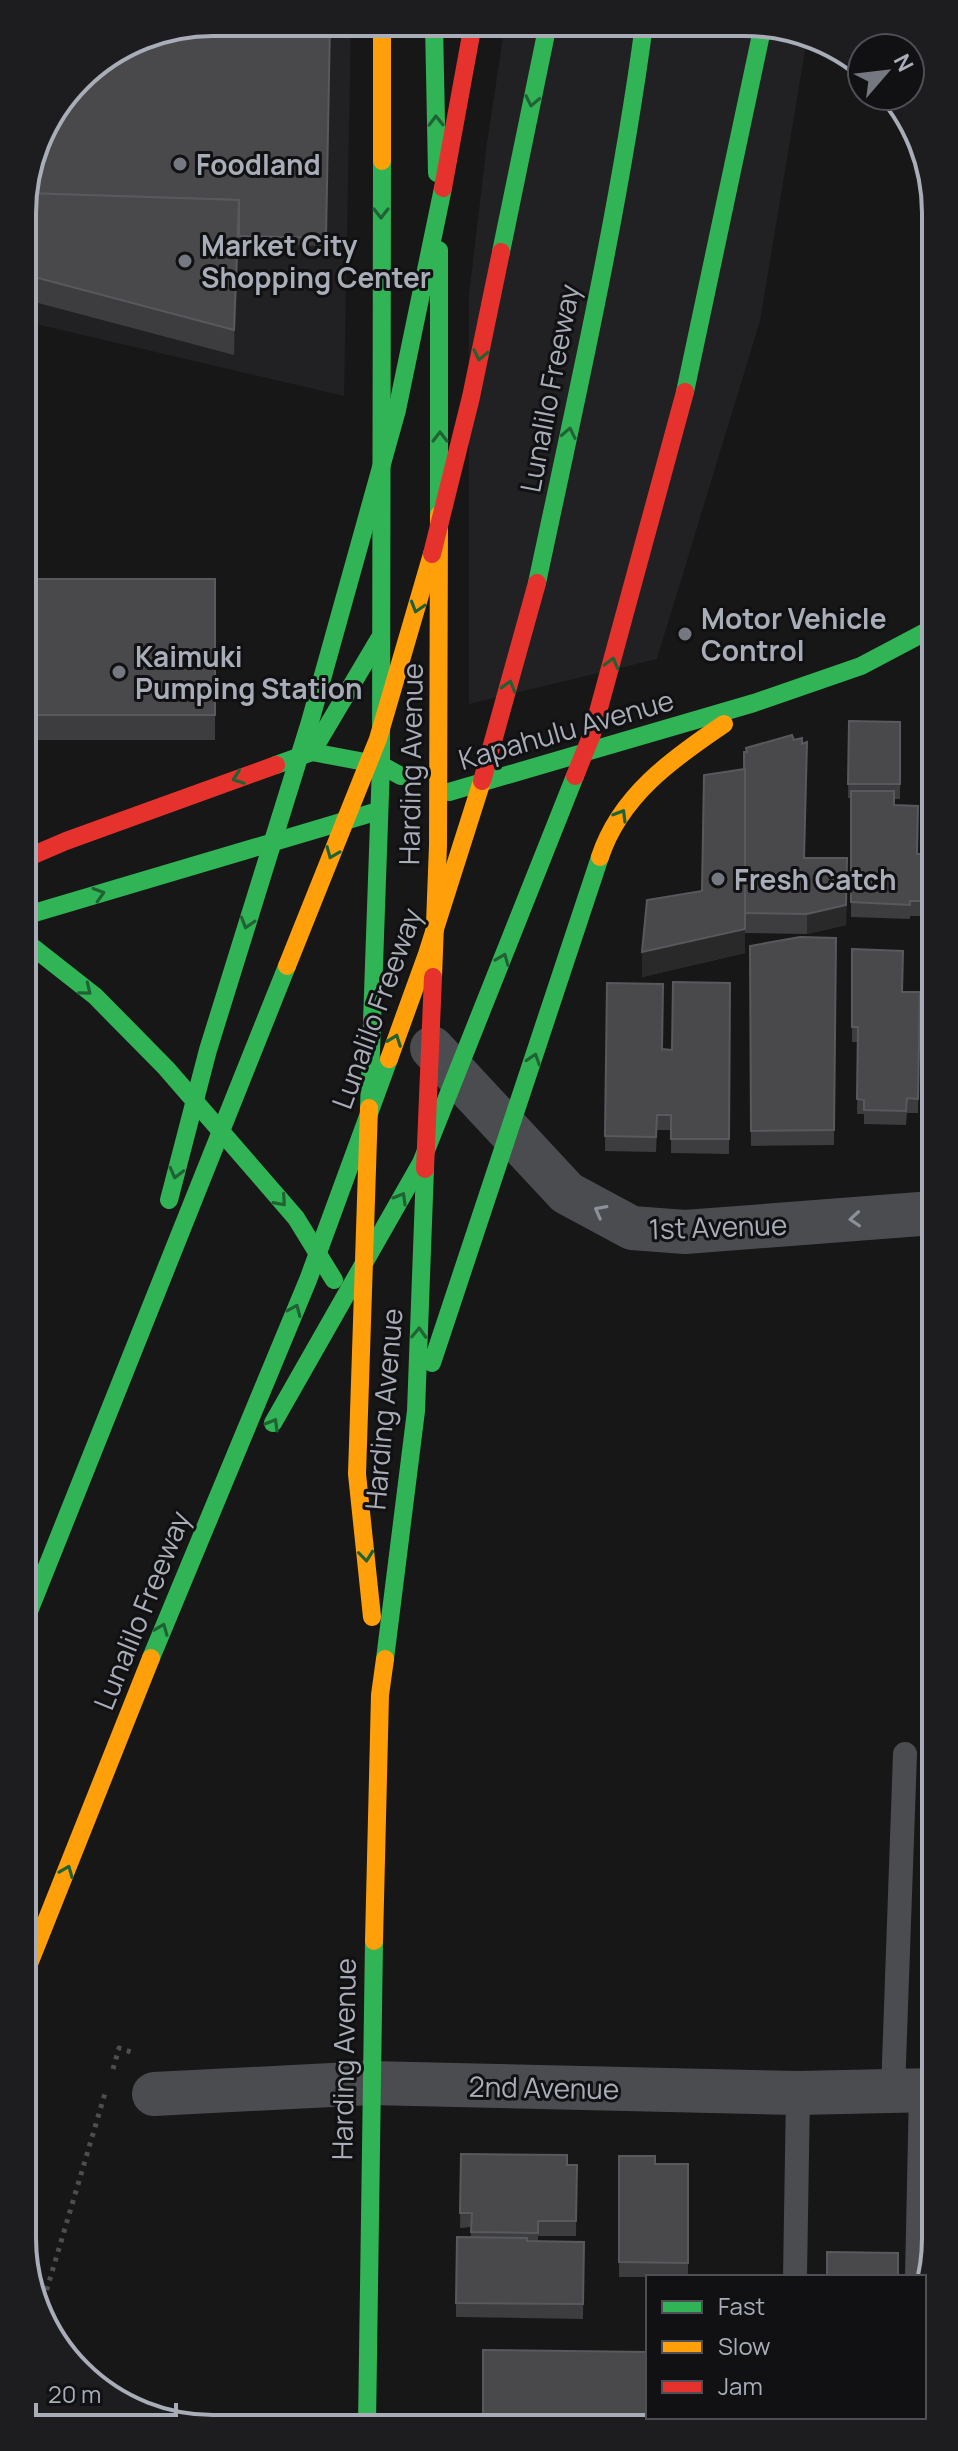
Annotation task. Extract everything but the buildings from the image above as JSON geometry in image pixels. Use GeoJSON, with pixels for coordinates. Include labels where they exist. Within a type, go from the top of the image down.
{"type":"FeatureCollection","features":[{"type":"Feature","properties":{"kind":"main road","name":"Harding Avenue"},"geometry":{"type":"LineString","coordinates":[[380,1695],[357,1474],[386,809],[381,765],[379,639],[382,36]]}},
{"type":"Feature","properties":{"kind":"main road","name":"Harding Avenue"},"geometry":{"type":"LineString","coordinates":[[367,2415],[370,2083],[380,1695],[416,1411],[431,1047],[440,322],[434,36]]}},
{"type":"Feature","properties":{"kind":"main road"},"geometry":{"type":"LineString","coordinates":[[124,1377],[208,1050],[310,722],[397,410],[457,121],[471,36]]}},
{"type":"Feature","properties":{"kind":"main road"},"geometry":{"type":"LineString","coordinates":[[36,1595],[378,739],[427,575],[471,397],[546,36]]}},
{"type":"Feature","properties":{"kind":"main road","name":"Lunalilo Freeway"},"geometry":{"type":"LineString","coordinates":[[36,1946],[178,1589],[308,1280],[427,954],[487,764],[531,610],[570,429],[635,92],[643,36]]}},
{"type":"Feature","properties":{"kind":"main road"},"geometry":{"type":"LineString","coordinates":[[178,1589],[421,1163],[592,734],[683,404],[761,37]]}},
{"type":"Feature","properties":{"kind":"main road","name":"Kapahulu Avenue"},"geometry":{"type":"LineString","coordinates":[[432,797],[754,703],[861,666],[922,634]]}},
{"type":"Feature","properties":{"kind":"main road"},"geometry":{"type":"LineString","coordinates":[[312,752],[379,639]]}},
{"type":"Feature","properties":{"kind":"main road"},"geometry":{"type":"LineString","coordinates":[[861,666],[917,657]]}},
{"type":"Feature","properties":{"kind":"main road"},"geometry":{"type":"LineString","coordinates":[[416,1411],[605,842],[633,796],[681,753],[754,703]]}},
{"type":"Feature","properties":{"kind":"main road"},"geometry":{"type":"LineString","coordinates":[[36,854],[312,752],[381,765],[432,797]]}},
{"type":"Feature","properties":{"kind":"main road"},"geometry":{"type":"LineString","coordinates":[[36,912],[386,809]]}},
{"type":"Feature","properties":{"kind":"main road"},"geometry":{"type":"LineString","coordinates":[[36,950],[95,996],[166,1068],[296,1218],[333,1279],[361,1339]]}},
{"type":"Feature","properties":{"kind":"street","name":"1st Avenue"},"geometry":{"type":"LineString","coordinates":[[431,1047],[567,1193],[632,1228],[685,1232],[922,1214]]}},
{"type":"Feature","properties":{"kind":"street","name":"2nd Avenue"},"geometry":{"type":"LineString","coordinates":[[154,2094],[370,2083],[798,2093],[916,2091]]}},
{"type":"Feature","properties":{"kind":"lane"},"geometry":{"type":"LineString","coordinates":[[905,1754],[916,2091],[917,2275]]}},
{"type":"Feature","properties":{"kind":"lane"},"geometry":{"type":"LineString","coordinates":[[795,2275],[798,2093]]}},
{"type":"Feature","properties":{"kind":"path"},"geometry":{"type":"LineString","coordinates":[[45,2295],[119,2048],[163,2061],[154,2094]]}},
{"type":"Feature","properties":{"kind":"shaded area","name":"Market City Shopping Center"},"geometry":{"type":"Polygon","coordinates":[[[202,36],[351,36],[344,396],[36,324],[36,202],[41,174],[121,62],[145,49],[202,36]]]}},
{"type":"Feature","properties":{"kind":"shaded area"},"geometry":{"type":"Polygon","coordinates":[[[503,36],[756,36],[806,47],[760,321],[657,659],[469,704],[469,295],[503,36]]]}},
{"type":"Feature","properties":{"kind":"traffic: fast"},"geometry":{"type":"LineString","coordinates":[[434,36],[437,173]]}},
{"type":"Feature","properties":{"kind":"traffic: fast"},"geometry":{"type":"LineString","coordinates":[[501,252],[546,36]]}},
{"type":"Feature","properties":{"kind":"traffic: fast"},"geometry":{"type":"LineString","coordinates":[[537,583],[609,235],[642,36]]}},
{"type":"Feature","properties":{"kind":"traffic: fast"},"geometry":{"type":"LineString","coordinates":[[685,392],[761,37]]}},
{"type":"Feature","properties":{"kind":"traffic: fast"},"geometry":{"type":"LineString","coordinates":[[369,1108],[381,765],[382,161]]}},
{"type":"Feature","properties":{"kind":"traffic: fast"},"geometry":{"type":"LineString","coordinates":[[169,1200],[208,1050],[310,722],[397,410],[443,188]]}},
{"type":"Feature","properties":{"kind":"traffic: fast"},"geometry":{"type":"LineString","coordinates":[[439,250],[439,515]]}},
{"type":"Feature","properties":{"kind":"traffic: fast"},"geometry":{"type":"LineString","coordinates":[[449,792],[754,703],[861,666],[922,634]]}},
{"type":"Feature","properties":{"kind":"traffic: fast"},"geometry":{"type":"LineString","coordinates":[[312,752],[379,639]]}},
{"type":"Feature","properties":{"kind":"traffic: fast"},"geometry":{"type":"LineString","coordinates":[[276,765],[312,752],[381,765],[401,776]]}},
{"type":"Feature","properties":{"kind":"traffic: fast"},"geometry":{"type":"LineString","coordinates":[[273,1423],[421,1163],[575,776]]}},
{"type":"Feature","properties":{"kind":"traffic: fast"},"geometry":{"type":"LineString","coordinates":[[36,912],[375,812]]}},
{"type":"Feature","properties":{"kind":"traffic: fast"},"geometry":{"type":"LineString","coordinates":[[432,1363],[600,857]]}},
{"type":"Feature","properties":{"kind":"traffic: fast"},"geometry":{"type":"LineString","coordinates":[[36,950],[95,996],[166,1068],[296,1218],[334,1280]]}},
{"type":"Feature","properties":{"kind":"traffic: fast"},"geometry":{"type":"LineString","coordinates":[[36,1594],[287,966]]}},
{"type":"Feature","properties":{"kind":"traffic: fast"},"geometry":{"type":"LineString","coordinates":[[151,1658],[308,1280],[389,1059]]}},
{"type":"Feature","properties":{"kind":"traffic: fast"},"geometry":{"type":"LineString","coordinates":[[385,1659],[416,1411],[425,1169]]}},
{"type":"Feature","properties":{"kind":"traffic: fast"},"geometry":{"type":"LineString","coordinates":[[367,2415],[374,1941]]}},
{"type":"Feature","properties":{"kind":"traffic: slow"},"geometry":{"type":"LineString","coordinates":[[382,36],[382,161]]}},
{"type":"Feature","properties":{"kind":"traffic: slow"},"geometry":{"type":"LineString","coordinates":[[433,977],[438,845],[439,515]]}},
{"type":"Feature","properties":{"kind":"traffic: slow"},"geometry":{"type":"LineString","coordinates":[[287,966],[378,739],[432,554]]}},
{"type":"Feature","properties":{"kind":"traffic: slow"},"geometry":{"type":"LineString","coordinates":[[600,857],[620,815],[634,797],[667,765],[724,724]]}},
{"type":"Feature","properties":{"kind":"traffic: slow"},"geometry":{"type":"LineString","coordinates":[[389,1059],[427,954],[482,781]]}},
{"type":"Feature","properties":{"kind":"traffic: slow"},"geometry":{"type":"LineString","coordinates":[[369,1108],[357,1474],[372,1617]]}},
{"type":"Feature","properties":{"kind":"traffic: slow"},"geometry":{"type":"LineString","coordinates":[[36,1946],[151,1658]]}},
{"type":"Feature","properties":{"kind":"traffic: slow"},"geometry":{"type":"LineString","coordinates":[[374,1941],[380,1695],[385,1659]]}},
{"type":"Feature","properties":{"kind":"traffic: jam"},"geometry":{"type":"LineString","coordinates":[[443,188],[471,36]]}},
{"type":"Feature","properties":{"kind":"traffic: jam"},"geometry":{"type":"LineString","coordinates":[[432,554],[471,397],[501,252]]}},
{"type":"Feature","properties":{"kind":"traffic: jam"},"geometry":{"type":"LineString","coordinates":[[575,776],[592,734],[685,392]]}},
{"type":"Feature","properties":{"kind":"traffic: jam"},"geometry":{"type":"LineString","coordinates":[[482,781],[537,583]]}},
{"type":"Feature","properties":{"kind":"traffic: jam"},"geometry":{"type":"LineString","coordinates":[[36,854],[276,765]]}},
{"type":"Feature","properties":{"kind":"traffic: jam"},"geometry":{"type":"LineString","coordinates":[[425,1169],[433,977]]}},
{"type":"Feature","properties":{"kind":"place","name":"Foodland"},"geometry":{"type":"Point","coordinates":[180,164]}},
{"type":"Feature","properties":{"kind":"place","name":"Market City Shopping Center"},"geometry":{"type":"Point","coordinates":[185,261]}},
{"type":"Feature","properties":{"kind":"place","name":"Motor Vehicle Control"},"geometry":{"type":"Point","coordinates":[685,634]}},
{"type":"Feature","properties":{"kind":"place","name":"Kaimuki Pumping Station"},"geometry":{"type":"Point","coordinates":[119,672]}},
{"type":"Feature","properties":{"kind":"place","name":"Fresh Catch"},"geometry":{"type":"Point","coordinates":[718,879]}}]}
